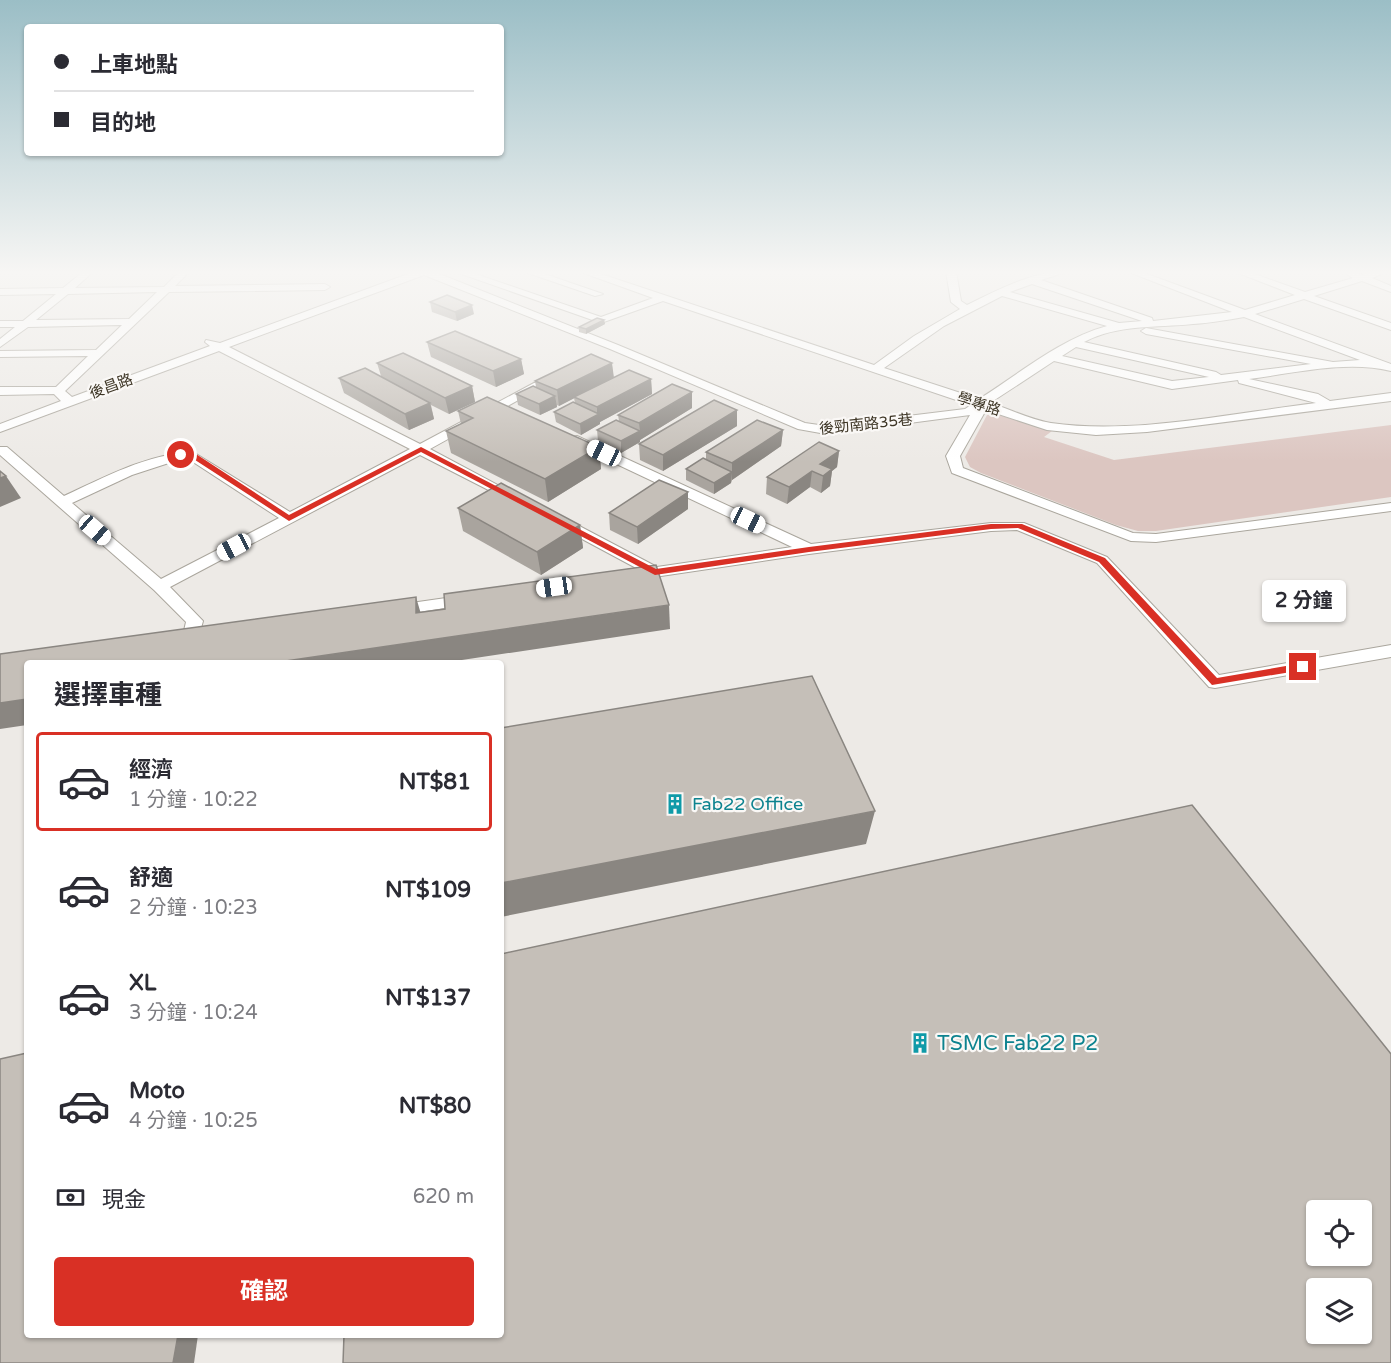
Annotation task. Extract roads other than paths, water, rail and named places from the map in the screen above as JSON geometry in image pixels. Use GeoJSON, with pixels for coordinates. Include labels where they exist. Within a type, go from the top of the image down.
{"type":"FeatureCollection","features":[{"type":"Feature","properties":{"kind":"street"},"geometry":{"type":"LineString","coordinates":[[0,344],[12,335]]}},
{"type":"Feature","properties":{"kind":"street"},"geometry":{"type":"LineString","coordinates":[[0,391],[64,396],[99,353],[118,335]]}},
{"type":"Feature","properties":{"kind":"street","name":"後昌路"},"geometry":{"type":"LineString","coordinates":[[215,344],[239,335]]}},
{"type":"Feature","properties":{"kind":"street","name":"後昌路"},"geometry":{"type":"LineString","coordinates":[[0,418],[242,335]]}},
{"type":"Feature","properties":{"kind":"street","name":"後勁南路35巷"},"geometry":{"type":"LineString","coordinates":[[581,335],[813,429],[968,412],[986,403],[1090,335]]}},
{"type":"Feature","properties":{"kind":"street","name":"學專路"},"geometry":{"type":"LineString","coordinates":[[777,335],[986,403],[1047,426],[1096,431],[1147,428],[1391,397]]}},
{"type":"Feature","properties":{"kind":"street","name":"學專路"},"geometry":{"type":"LineString","coordinates":[[785,335],[878,367]]}},
{"type":"Feature","properties":{"kind":"street"},"geometry":{"type":"LineString","coordinates":[[878,367],[926,335]]}},
{"type":"Feature","properties":{"kind":"street"},"geometry":{"type":"LineString","coordinates":[[1165,335],[1333,365]]}},
{"type":"Feature","properties":{"kind":"street"},"geometry":{"type":"LineString","coordinates":[[1300,335],[1386,366]]}},
{"type":"Feature","properties":{"kind":"street"},"geometry":{"type":"LineString","coordinates":[[1074,343],[1314,397],[1327,404]]}},
{"type":"Feature","properties":{"kind":"street"},"geometry":{"type":"LineString","coordinates":[[215,344],[526,504]]}},
{"type":"Feature","properties":{"kind":"street"},"geometry":{"type":"LineString","coordinates":[[0,354],[99,353]]}},
{"type":"Feature","properties":{"kind":"street"},"geometry":{"type":"LineString","coordinates":[[1053,357],[1172,385],[1333,365],[1386,366]]}},
{"type":"Feature","properties":{"kind":"street"},"geometry":{"type":"LineString","coordinates":[[160,586],[553,377]]}},
{"type":"Feature","properties":{"kind":"street","name":"學專路"},"geometry":{"type":"LineString","coordinates":[[986,403],[1050,421],[1091,425],[1391,388]]}},
{"type":"Feature","properties":{"kind":"street","name":"後昌路"},"geometry":{"type":"LineString","coordinates":[[0,428],[64,396]]}},
{"type":"Feature","properties":{"kind":"street"},"geometry":{"type":"LineString","coordinates":[[986,403],[953,456],[957,470],[1131,537],[1156,538],[1391,507]]}},
{"type":"Feature","properties":{"kind":"street"},"geometry":{"type":"LineString","coordinates":[[502,405],[523,415]]}},
{"type":"Feature","properties":{"kind":"street"},"geometry":{"type":"LineString","coordinates":[[565,435],[809,549]]}},
{"type":"Feature","properties":{"kind":"street"},"geometry":{"type":"LineString","coordinates":[[0,451],[2,450],[160,586],[195,621],[186,635],[213,631]]}},
{"type":"Feature","properties":{"kind":"street"},"geometry":{"type":"LineString","coordinates":[[63,502],[162,459],[187,455],[193,456],[289,518]]}},
{"type":"Feature","properties":{"kind":"street"},"geometry":{"type":"LineString","coordinates":[[546,515],[655,572]]}},
{"type":"Feature","properties":{"kind":"street"},"geometry":{"type":"LineString","coordinates":[[621,577],[809,549],[991,527],[1019,526],[1102,560],[1215,682],[1391,651]]}},
{"type":"Feature","properties":{"kind":"street"},"geometry":{"type":"LineString","coordinates":[[384,611],[486,597]]}},
{"type":"Feature","properties":{"kind":"place","name":"Fab22 Office"},"geometry":{"type":"Point","coordinates":[675,804]}},
{"type":"Feature","properties":{"kind":"place","name":"TSMC Fab22 P2"},"geometry":{"type":"Point","coordinates":[920,1043]}}]}
